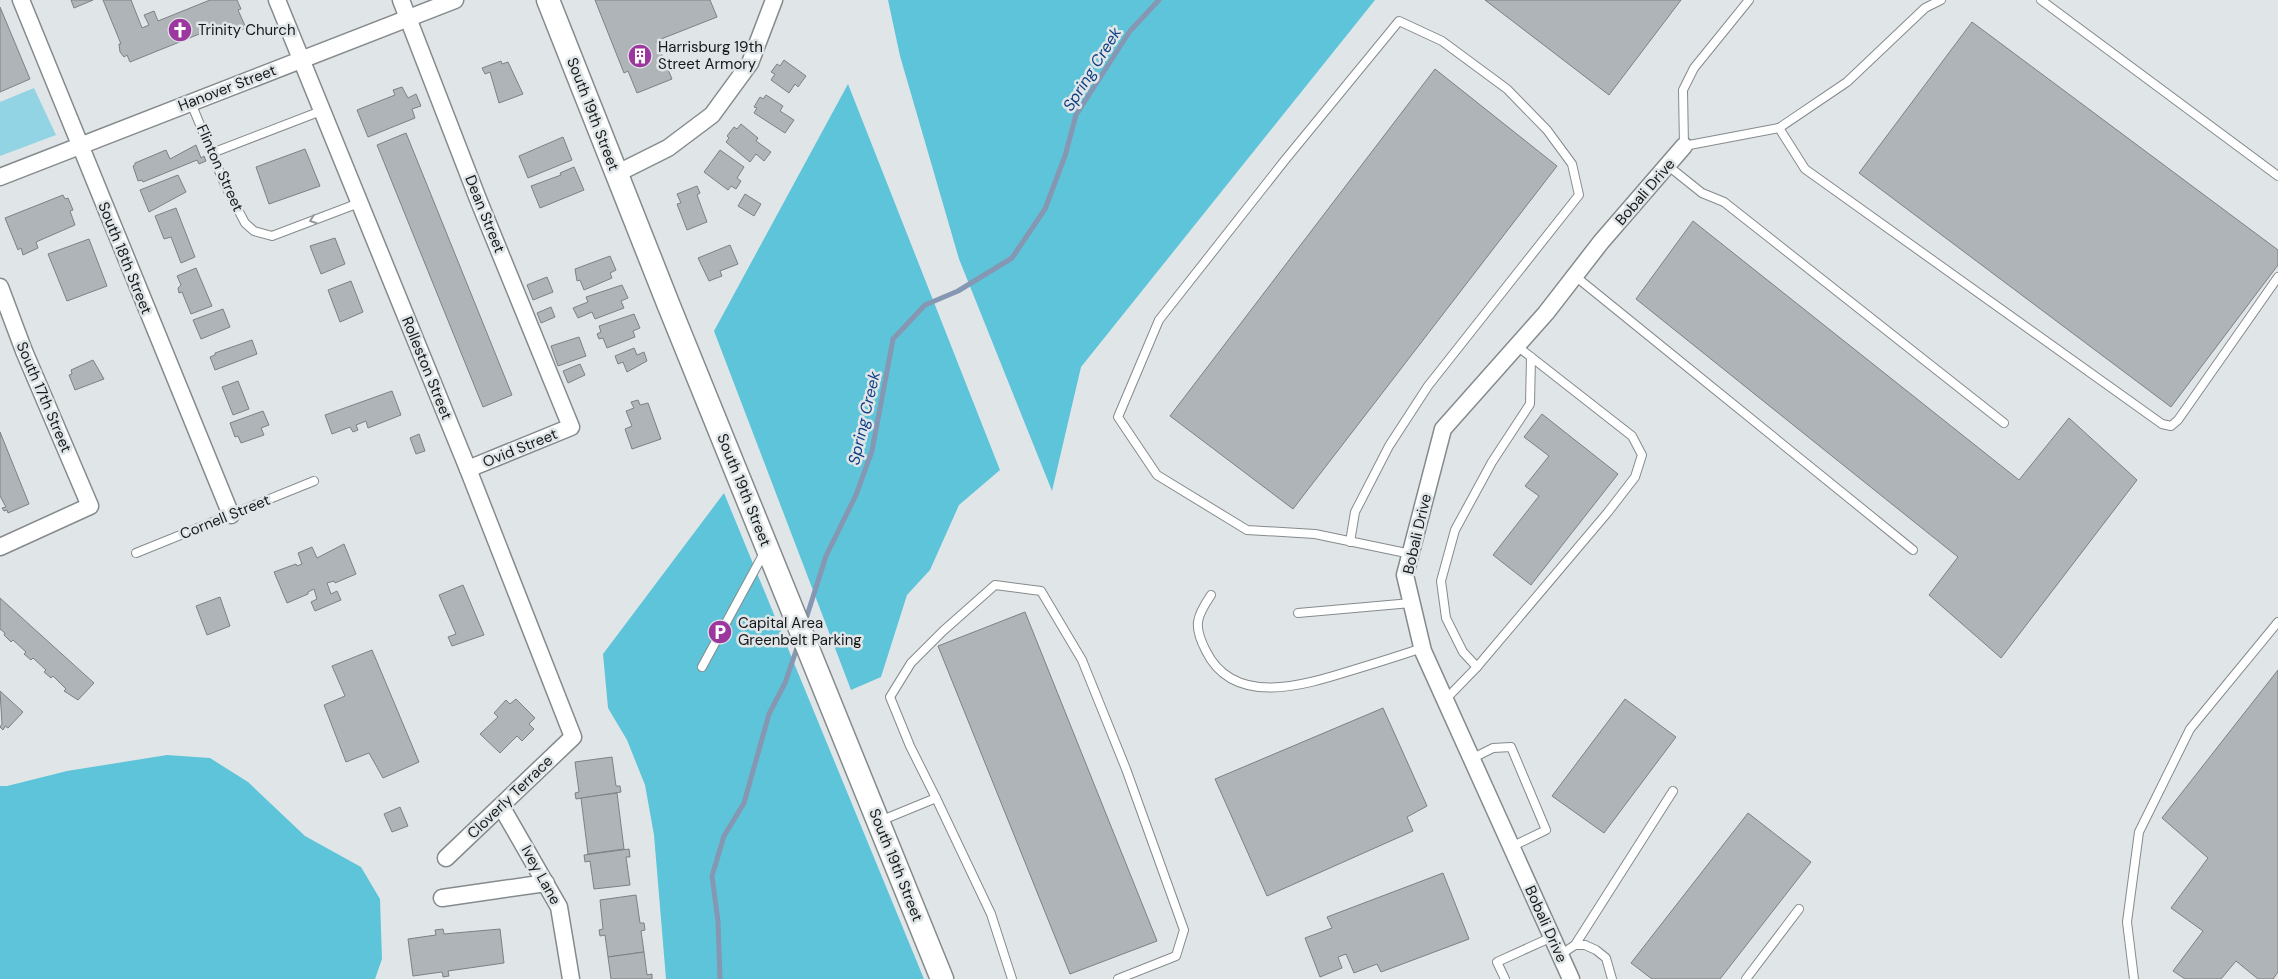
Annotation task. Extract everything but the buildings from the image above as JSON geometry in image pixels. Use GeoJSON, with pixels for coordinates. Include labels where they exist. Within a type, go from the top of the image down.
{"type":"FeatureCollection","features":[{"type":"Feature","properties":{"kind":"street","name":"South 18th Street"},"geometry":{"type":"LineString","coordinates":[[21,0],[231,515]]}},
{"type":"Feature","properties":{"kind":"street","name":"Rolleston Street"},"geometry":{"type":"LineString","coordinates":[[277,0],[468,469],[573,737]]}},
{"type":"Feature","properties":{"kind":"street","name":"Dean Street"},"geometry":{"type":"LineString","coordinates":[[401,0],[478,199],[571,427]]}},
{"type":"Feature","properties":{"kind":"street","name":"Hanover Street"},"geometry":{"type":"LineString","coordinates":[[0,178],[455,0]]}},
{"type":"Feature","properties":{"kind":"street","name":"South 19th Street"},"geometry":{"type":"LineString","coordinates":[[548,0],[616,174],[942,979]]}},
{"type":"Feature","properties":{"kind":"street"},"geometry":{"type":"LineString","coordinates":[[616,174],[668,148],[712,116],[750,64],[774,0]]}},
{"type":"Feature","properties":{"kind":"street","name":"Bobali Drive"},"geometry":{"type":"LineString","coordinates":[[1571,979],[1422,648],[1405,576],[1443,429],[1517,346],[1684,146]]}},
{"type":"Feature","properties":{"kind":"street","name":"South 17th Street"},"geometry":{"type":"LineString","coordinates":[[0,288],[24,351],[90,506],[0,547]]}},
{"type":"Feature","properties":{"kind":"street","name":"Ovid Street"},"geometry":{"type":"LineString","coordinates":[[468,469],[571,427]]}},
{"type":"Feature","properties":{"kind":"street","name":"Cloverly Terrace"},"geometry":{"type":"LineString","coordinates":[[446,858],[573,737]]}},
{"type":"Feature","properties":{"kind":"street","name":"Ivey Lane"},"geometry":{"type":"LineString","coordinates":[[501,806],[559,907],[571,979]]}},
{"type":"Feature","properties":{"kind":"street"},"geometry":{"type":"LineString","coordinates":[[442,898],[546,883]]}},
{"type":"Feature","properties":{"kind":"lane"},"geometry":{"type":"LineString","coordinates":[[1749,0],[1694,68],[1683,90],[1684,146],[1779,128],[1847,82],[1925,8],[1940,0]]}},
{"type":"Feature","properties":{"kind":"lane"},"geometry":{"type":"LineString","coordinates":[[2041,0],[2278,176]]}},
{"type":"Feature","properties":{"kind":"lane"},"geometry":{"type":"LineString","coordinates":[[1350,542],[1355,512],[1389,446],[1428,386],[1579,195],[1572,164],[1547,130],[1507,89],[1442,41],[1399,21],[1284,160],[1158,320],[1118,417],[1157,475],[1247,530],[1315,534],[1350,542],[1410,554]]}},
{"type":"Feature","properties":{"kind":"lane","name":"Flinton Street"},"geometry":{"type":"LineString","coordinates":[[191,103],[225,186],[245,223],[254,232],[272,236],[359,203]]}},
{"type":"Feature","properties":{"kind":"lane"},"geometry":{"type":"LineString","coordinates":[[212,153],[321,111]]}},
{"type":"Feature","properties":{"kind":"lane"},"geometry":{"type":"LineString","coordinates":[[1779,128],[1805,169],[2162,424],[2171,426],[2178,420],[2278,277]]}},
{"type":"Feature","properties":{"kind":"lane"},"geometry":{"type":"LineString","coordinates":[[1667,165],[1702,193],[1724,202],[2004,423]]}},
{"type":"Feature","properties":{"kind":"lane"},"geometry":{"type":"LineString","coordinates":[[1574,276],[1913,550]]}},
{"type":"Feature","properties":{"kind":"lane"},"geometry":{"type":"LineString","coordinates":[[1445,700],[1477,667],[1608,512],[1634,477],[1642,455],[1632,436],[1517,346]]}},
{"type":"Feature","properties":{"kind":"lane"},"geometry":{"type":"LineString","coordinates":[[1477,667],[1463,652],[1446,618],[1441,581],[1456,530],[1492,462],[1530,404],[1531,357]]}},
{"type":"Feature","properties":{"kind":"lane","name":"Cornell Street"},"geometry":{"type":"LineString","coordinates":[[136,553],[314,481]]}},
{"type":"Feature","properties":{"kind":"lane"},"geometry":{"type":"LineString","coordinates":[[702,667],[768,547]]}},
{"type":"Feature","properties":{"kind":"lane"},"geometry":{"type":"LineString","coordinates":[[1012,979],[991,914],[910,746],[890,697],[912,663],[943,631],[995,586],[1042,591],[1082,660],[1126,769],[1184,930],[1176,956],[1118,979]]}},
{"type":"Feature","properties":{"kind":"lane"},"geometry":{"type":"LineString","coordinates":[[1211,595],[1198,614],[1199,637],[1212,663],[1229,678],[1250,686],[1280,687],[1309,683],[1422,648]]}},
{"type":"Feature","properties":{"kind":"lane"},"geometry":{"type":"LineString","coordinates":[[1298,613],[1411,603]]}},
{"type":"Feature","properties":{"kind":"lane"},"geometry":{"type":"LineString","coordinates":[[2134,979],[2127,922],[2139,832],[2190,729],[2278,622]]}},
{"type":"Feature","properties":{"kind":"lane"},"geometry":{"type":"LineString","coordinates":[[1471,759],[1493,748],[1512,747],[1546,830],[1511,847]]}},
{"type":"Feature","properties":{"kind":"lane"},"geometry":{"type":"LineString","coordinates":[[1560,955],[1575,945],[1673,791]]}},
{"type":"Feature","properties":{"kind":"lane"},"geometry":{"type":"LineString","coordinates":[[879,822],[936,798]]}},
{"type":"Feature","properties":{"kind":"lane"},"geometry":{"type":"LineString","coordinates":[[1746,979],[1799,909]]}},
{"type":"Feature","properties":{"kind":"lane"},"geometry":{"type":"LineString","coordinates":[[1505,979],[1496,962],[1552,937]]}},
{"type":"Feature","properties":{"kind":"lane"},"geometry":{"type":"LineString","coordinates":[[1575,945],[1585,944],[1606,958],[1612,979]]}},
{"type":"Feature","properties":{"kind":"shaded area"},"geometry":{"type":"Polygon","coordinates":[[[888,0],[1375,0],[1081,367],[1052,491],[959,259],[900,56],[888,0]]]}},
{"type":"Feature","properties":{"kind":"shaded area"},"geometry":{"type":"Polygon","coordinates":[[[848,84],[1000,470],[959,505],[930,570],[907,595],[881,677],[851,690],[714,331],[848,84]]]}},
{"type":"Feature","properties":{"kind":"shaded area"},"geometry":{"type":"Polygon","coordinates":[[[34,88],[56,135],[0,156],[0,102],[34,88]]]}},
{"type":"Feature","properties":{"kind":"shaded area"},"geometry":{"type":"Polygon","coordinates":[[[724,493],[924,979],[666,979],[654,835],[645,785],[627,740],[608,708],[603,654],[724,493]]]}},
{"type":"Feature","properties":{"kind":"shaded area"},"geometry":{"type":"Polygon","coordinates":[[[167,755],[210,758],[248,782],[305,836],[361,867],[380,899],[382,959],[375,979],[0,979],[0,786],[7,786],[67,771],[167,755]]]}},
{"type":"Feature","properties":{"kind":"waterway","name":"Spring Creek"},"geometry":{"type":"LineString","coordinates":[[805,622],[826,556],[856,495],[872,451],[893,339],[925,305],[958,291],[1012,258],[1045,209],[1065,156],[1076,115],[1130,31],[1159,0]]}},
{"type":"Feature","properties":{"kind":"waterway","name":"Spring Creek"},"geometry":{"type":"LineString","coordinates":[[720,979],[718,921],[712,876],[724,836],[744,803],[769,714],[785,683],[798,645]]}},
{"type":"Feature","properties":{"kind":"place","name":"Trinity Church"},"geometry":{"type":"Point","coordinates":[180,30]}},
{"type":"Feature","properties":{"kind":"place","name":"Harrisburg 19th Street Armory"},"geometry":{"type":"Point","coordinates":[640,56]}},
{"type":"Feature","properties":{"kind":"place","name":"Capital Area Greenbelt Parking"},"geometry":{"type":"Point","coordinates":[720,632]}}]}
